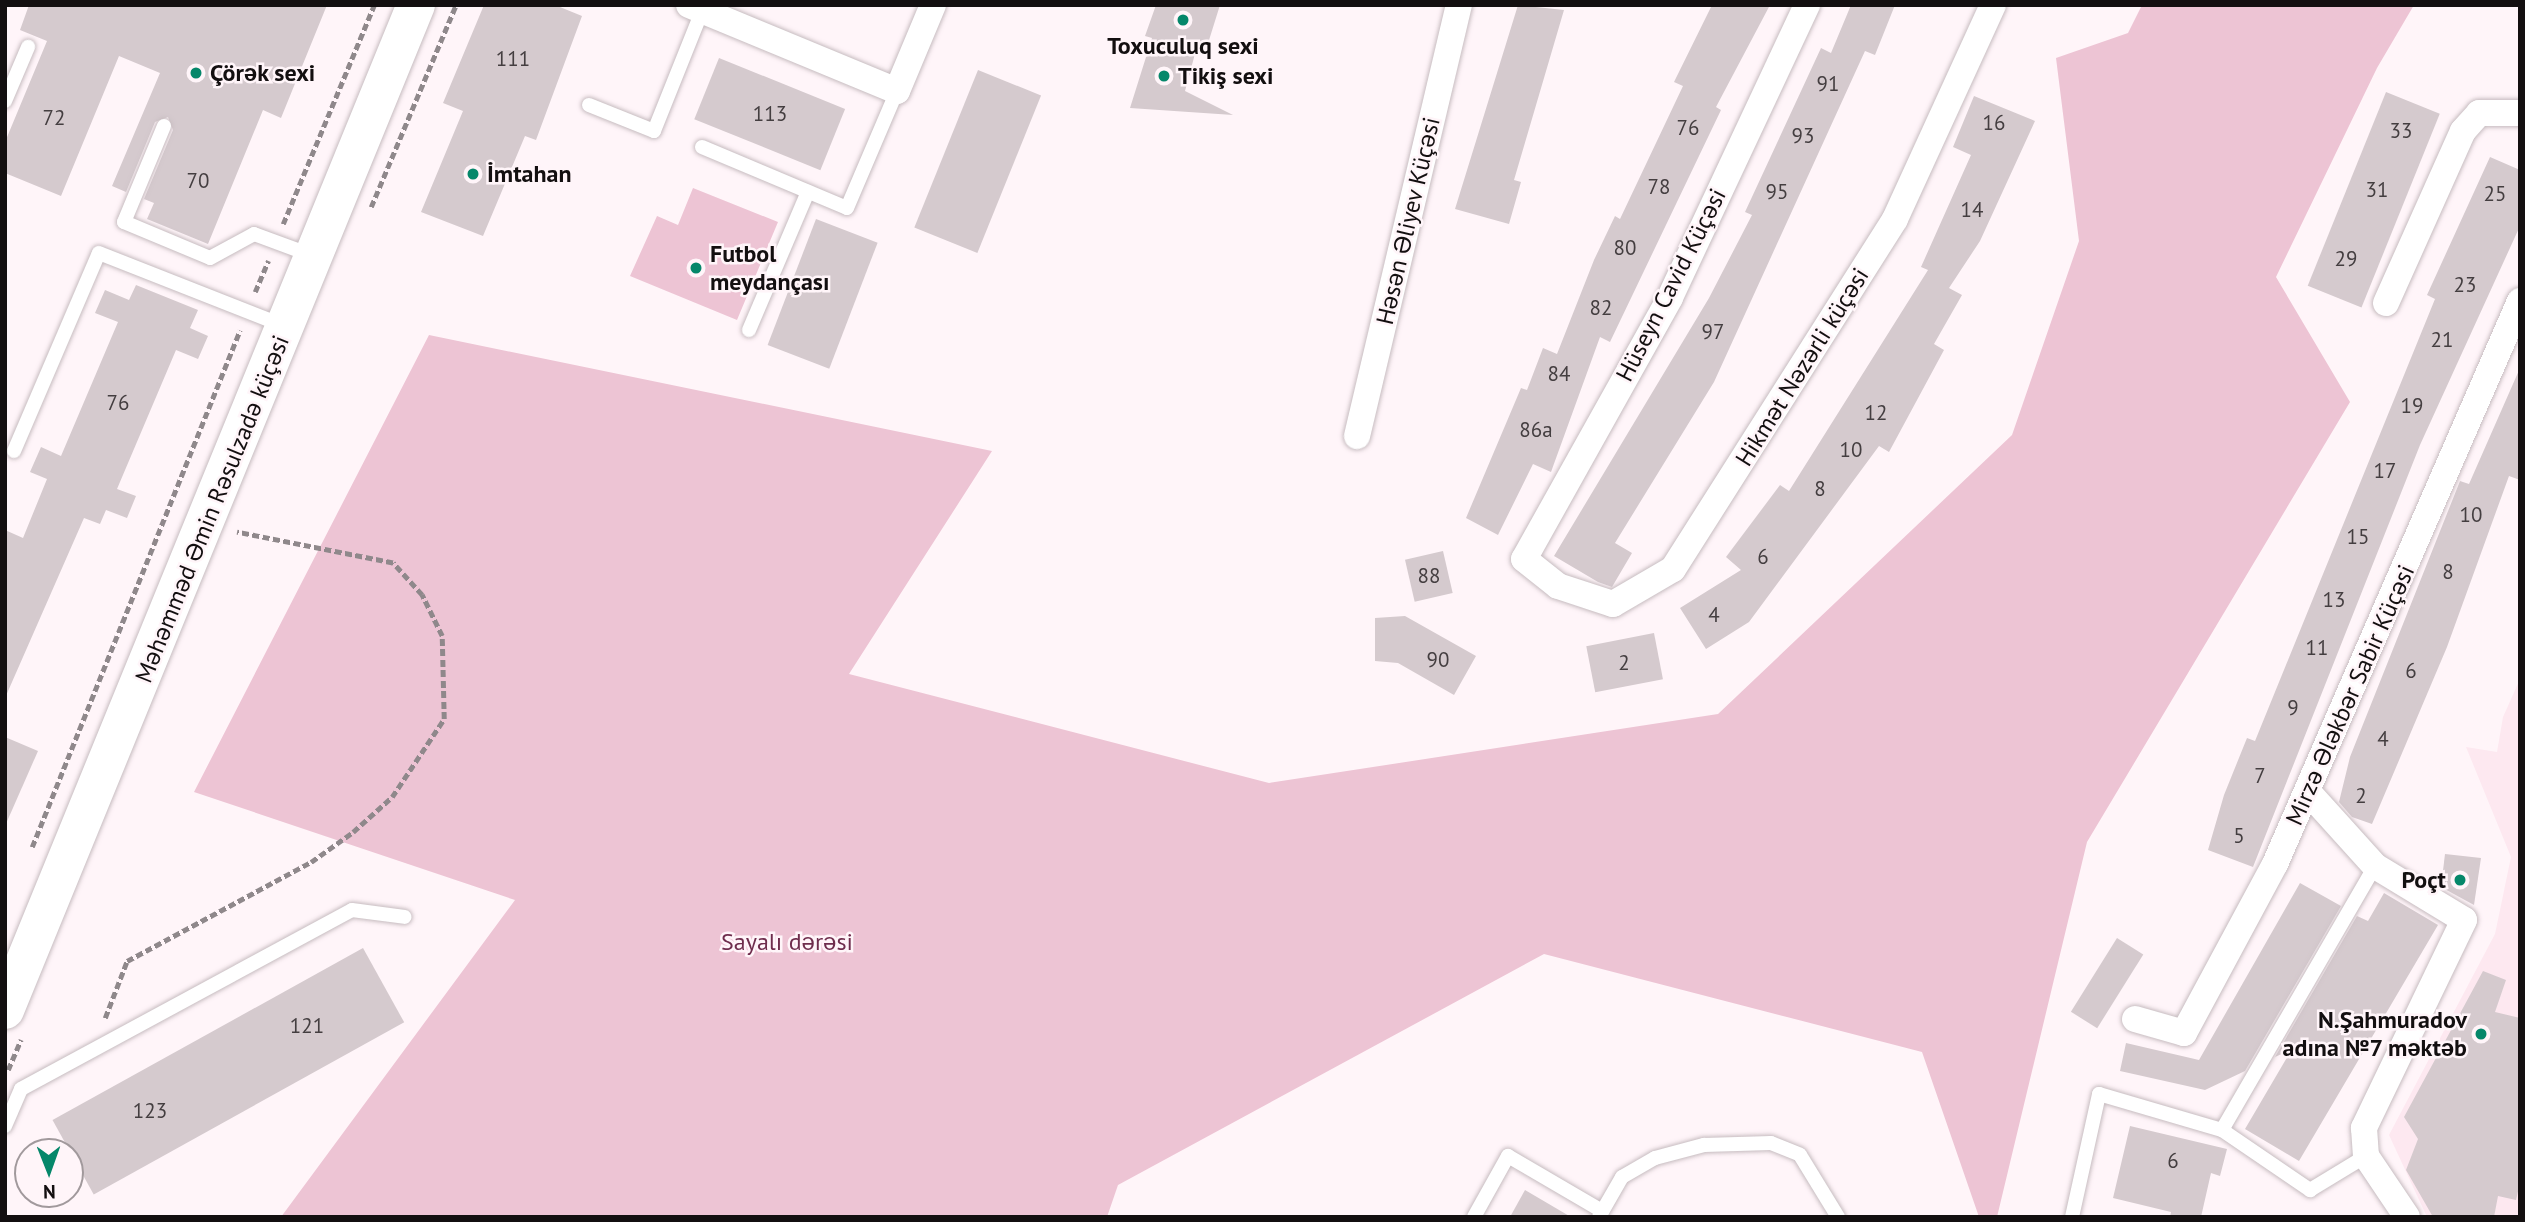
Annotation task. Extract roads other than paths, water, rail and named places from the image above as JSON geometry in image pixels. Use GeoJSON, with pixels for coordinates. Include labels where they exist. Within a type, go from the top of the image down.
{"type":"FeatureCollection","features":[{"type":"Feature","properties":{"kind":"main road","name":"Məhəmməd Əmin Rəsulzadə küçəsi"},"geometry":{"type":"LineString","coordinates":[[5,1010],[205,528],[416,5]]}},
{"type":"Feature","properties":{"kind":"street"},"geometry":{"type":"LineString","coordinates":[[696,8],[897,91],[933,5]]}},
{"type":"Feature","properties":{"kind":"street","name":"Həsən Əliyev Küçəsi"},"geometry":{"type":"LineString","coordinates":[[1357,436],[1459,5]]}},
{"type":"Feature","properties":{"kind":"street","name":"Hüseyn Cavid Küçəsi"},"geometry":{"type":"LineString","coordinates":[[1524,559],[1670,298],[1807,5]]}},
{"type":"Feature","properties":{"kind":"street","name":"Hikmət Nəzərli küçəsi"},"geometry":{"type":"LineString","coordinates":[[1524,559],[1558,586],[1613,604],[1673,569],[1895,219],[1993,5]]}},
{"type":"Feature","properties":{"kind":"street"},"geometry":{"type":"LineString","coordinates":[[2386,303],[2463,131],[2479,113],[2520,113]]}},
{"type":"Feature","properties":{"kind":"street","name":"Mirzə Ələkbər Sabir Küçəsi"},"geometry":{"type":"LineString","coordinates":[[2135,1019],[2184,1033],[2309,793],[2520,301]]}},
{"type":"Feature","properties":{"kind":"street"},"geometry":{"type":"LineString","coordinates":[[2309,793],[2375,866],[2464,920],[2364,1128],[2366,1156],[2407,1217]]}},
{"type":"Feature","properties":{"kind":"lane"},"geometry":{"type":"LineString","coordinates":[[589,105],[654,131],[696,8]]}},
{"type":"Feature","properties":{"kind":"lane"},"geometry":{"type":"LineString","coordinates":[[5,101],[28,47]]}},
{"type":"Feature","properties":{"kind":"lane"},"geometry":{"type":"LineString","coordinates":[[702,147],[847,208],[897,91]]}},
{"type":"Feature","properties":{"kind":"lane"},"geometry":{"type":"LineString","coordinates":[[164,127],[124,222],[210,258],[254,234],[315,257]]}},
{"type":"Feature","properties":{"kind":"lane"},"geometry":{"type":"LineString","coordinates":[[749,330],[807,192]]}},
{"type":"Feature","properties":{"kind":"lane"},"geometry":{"type":"LineString","coordinates":[[15,451],[99,253],[287,327]]}},
{"type":"Feature","properties":{"kind":"lane"},"geometry":{"type":"LineString","coordinates":[[2222,1130],[2375,866]]}},
{"type":"Feature","properties":{"kind":"lane"},"geometry":{"type":"LineString","coordinates":[[5,1126],[21,1089],[352,910],[405,917]]}},
{"type":"Feature","properties":{"kind":"lane"},"geometry":{"type":"LineString","coordinates":[[2072,1217],[2099,1094],[2222,1130],[2310,1190],[2366,1156]]}},
{"type":"Feature","properties":{"kind":"lane"},"geometry":{"type":"LineString","coordinates":[[1474,1217],[1508,1156],[1600,1214],[1622,1177],[1656,1158],[1704,1145],[1772,1143],[1800,1155],[1838,1217]]}},
{"type":"Feature","properties":{"kind":"place","name":"Toxuculuq sexi"},"geometry":{"type":"Point","coordinates":[1183,20]}},
{"type":"Feature","properties":{"kind":"place","name":"Çörək sexi"},"geometry":{"type":"Point","coordinates":[196,73]}},
{"type":"Feature","properties":{"kind":"place","name":"Tikiş sexi"},"geometry":{"type":"Point","coordinates":[1164,76]}},
{"type":"Feature","properties":{"kind":"place","name":"İmtahan"},"geometry":{"type":"Point","coordinates":[473,174]}},
{"type":"Feature","properties":{"kind":"place","name":"Futbol meydançası"},"geometry":{"type":"Point","coordinates":[696,268]}},
{"type":"Feature","properties":{"kind":"place","name":"Poçt"},"geometry":{"type":"Point","coordinates":[2460,880]}},
{"type":"Feature","properties":{"kind":"place","name":"N.Şahmuradov adına №7 məktəb"},"geometry":{"type":"Point","coordinates":[2481,1034]}},
{"type":"Feature","properties":{"kind":"park label","name":"Sayalı dərəsi"},"geometry":{"type":"Point","coordinates":[787,942]}}]}
